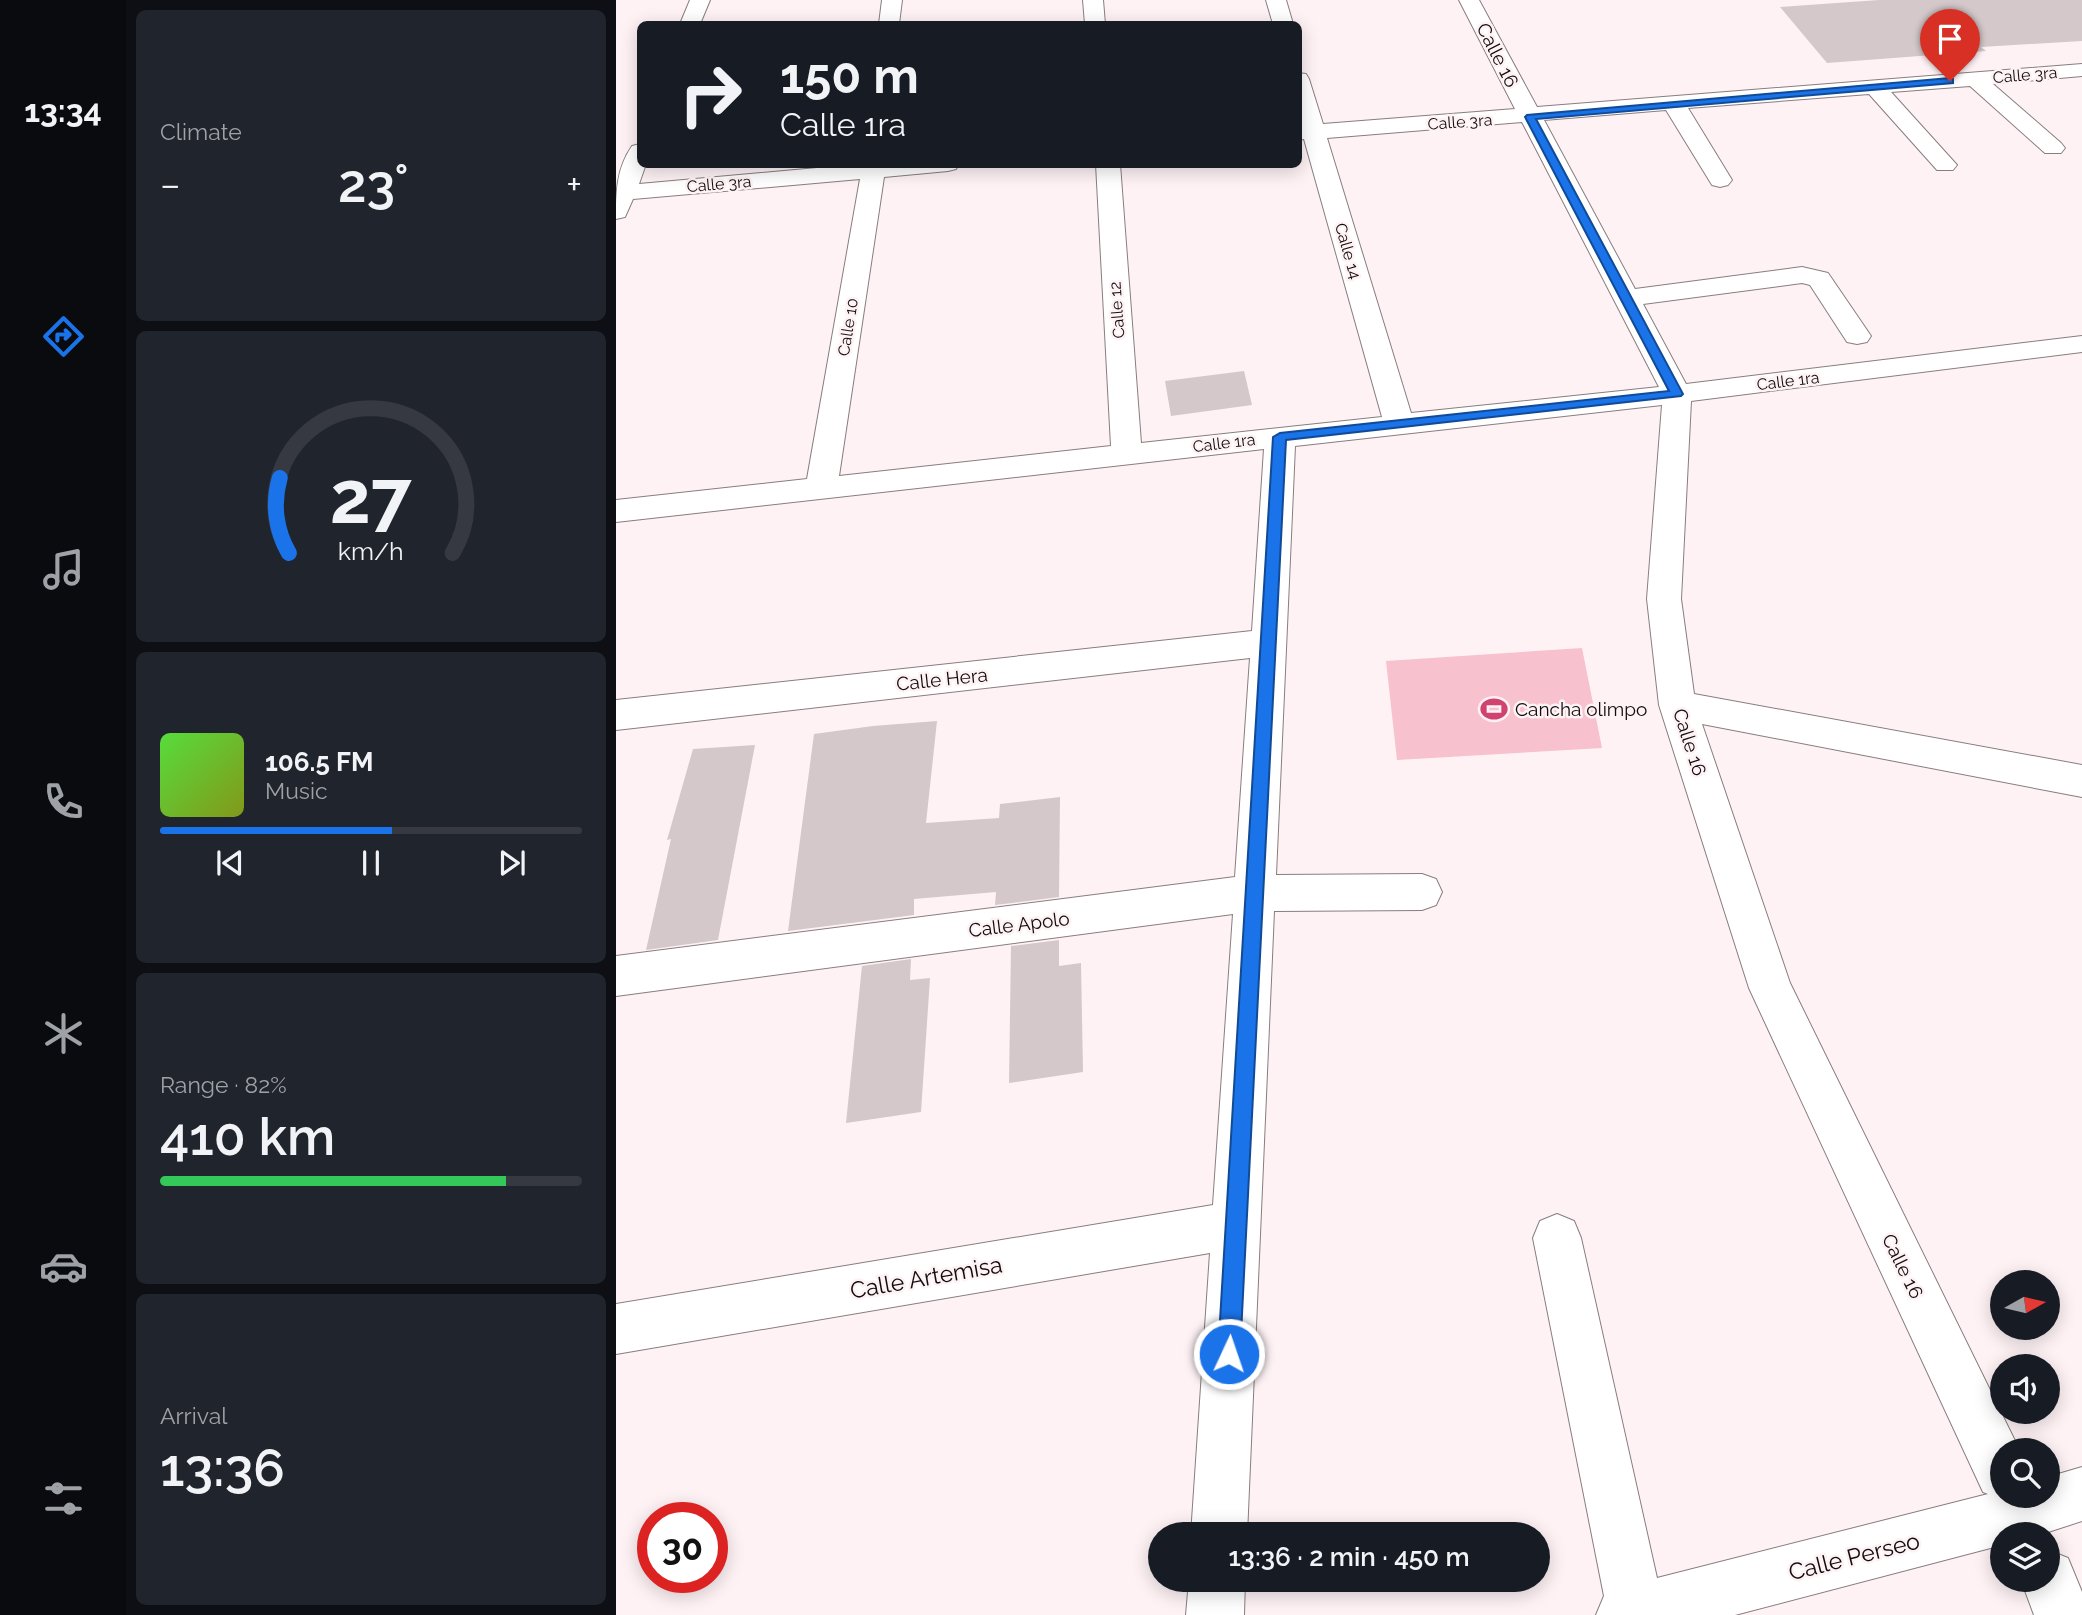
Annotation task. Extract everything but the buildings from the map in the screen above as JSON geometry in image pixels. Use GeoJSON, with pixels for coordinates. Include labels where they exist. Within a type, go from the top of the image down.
{"type":"FeatureCollection","features":[{"type":"Feature","properties":{"kind":"street"},"geometry":{"type":"LineString","coordinates":[[691,21],[700,0]]}},
{"type":"Feature","properties":{"kind":"street"},"geometry":{"type":"LineString","coordinates":[[890,21],[892,0]]}},
{"type":"Feature","properties":{"kind":"street"},"geometry":{"type":"LineString","coordinates":[[1093,0],[1095,21]]}},
{"type":"Feature","properties":{"kind":"street"},"geometry":{"type":"LineString","coordinates":[[1276,0],[1282,21]]}},
{"type":"Feature","properties":{"kind":"street","name":"Calle 16"},"geometry":{"type":"LineString","coordinates":[[1469,0],[1677,394],[1664,599],[1677,705],[1770,988],[1990,1449]]}},
{"type":"Feature","properties":{"kind":"street","name":"Calle 3ra"},"geometry":{"type":"LineString","coordinates":[[1306,132],[1530,117],[2082,70]]}},
{"type":"Feature","properties":{"kind":"street"},"geometry":{"type":"LineString","coordinates":[[1975,79],[2053,148]]}},
{"type":"Feature","properties":{"kind":"street"},"geometry":{"type":"LineString","coordinates":[[1875,87],[1945,165]]}},
{"type":"Feature","properties":{"kind":"street"},"geometry":{"type":"LineString","coordinates":[[1674,104],[1720,180]]}},
{"type":"Feature","properties":{"kind":"street","name":"Calle 14"},"geometry":{"type":"LineString","coordinates":[[1302,106],[1306,132],[1399,423]]}},
{"type":"Feature","properties":{"kind":"street"},"geometry":{"type":"LineString","coordinates":[[619,199],[637,158]]}},
{"type":"Feature","properties":{"kind":"street","name":"Calle 3ra"},"geometry":{"type":"LineString","coordinates":[[619,199],[873,168]]}},
{"type":"Feature","properties":{"kind":"street","name":"Calle 10"},"geometry":{"type":"LineString","coordinates":[[821,489],[873,168]]}},
{"type":"Feature","properties":{"kind":"street","name":"Calle 12"},"geometry":{"type":"LineString","coordinates":[[1108,168],[1127,455]]}},
{"type":"Feature","properties":{"kind":"street"},"geometry":{"type":"LineString","coordinates":[[1626,298],[1802,275],[1819,279],[1857,336]]}},
{"type":"Feature","properties":{"kind":"street","name":"Calle 1ra"},"geometry":{"type":"LineString","coordinates":[[616,511],[1677,394],[2082,344]]}},
{"type":"Feature","properties":{"kind":"street"},"geometry":{"type":"LineString","coordinates":[[1220,1522],[1280,437]]}},
{"type":"Feature","properties":{"kind":"street","name":"Calle Hera"},"geometry":{"type":"LineString","coordinates":[[616,715],[1268,643]]}},
{"type":"Feature","properties":{"kind":"street"},"geometry":{"type":"LineString","coordinates":[[1677,705],[2082,781]]}},
{"type":"Feature","properties":{"kind":"street","name":"Calle Apolo"},"geometry":{"type":"LineString","coordinates":[[616,976],[1255,893],[1422,892]]}},
{"type":"Feature","properties":{"kind":"street","name":"Calle Artemisa"},"geometry":{"type":"LineString","coordinates":[[616,1329],[1236,1225]]}},
{"type":"Feature","properties":{"kind":"street"},"geometry":{"type":"LineString","coordinates":[[1557,1238],[1630,1614]]}},
{"type":"Feature","properties":{"kind":"street","name":"Calle Perseo"},"geometry":{"type":"LineString","coordinates":[[2060,1497],[2082,1494]]}},
{"type":"Feature","properties":{"kind":"street","name":"Calle Perseo"},"geometry":{"type":"LineString","coordinates":[[1630,1614],[2002,1508]]}},
{"type":"Feature","properties":{"kind":"street"},"geometry":{"type":"LineString","coordinates":[[1215,1615],[1216,1592]]}},
{"type":"Feature","properties":{"kind":"street"},"geometry":{"type":"LineString","coordinates":[[2054,1592],[2063,1615]]}},
{"type":"Feature","properties":{"kind":"shaded area"},"geometry":{"type":"Polygon","coordinates":[[[1582,648],[1602,748],[1397,760],[1386,661],[1582,648]]]}},
{"type":"Feature","properties":{"kind":"place","name":"Cancha olimpo"},"geometry":{"type":"Point","coordinates":[1494,709]}},
{"type":"Feature","properties":{"kind":"route"},"geometry":{"type":"LineString","coordinates":[[1229,1354],[1280,437],[1677,394],[1530,117],[1950,81]]}}]}
